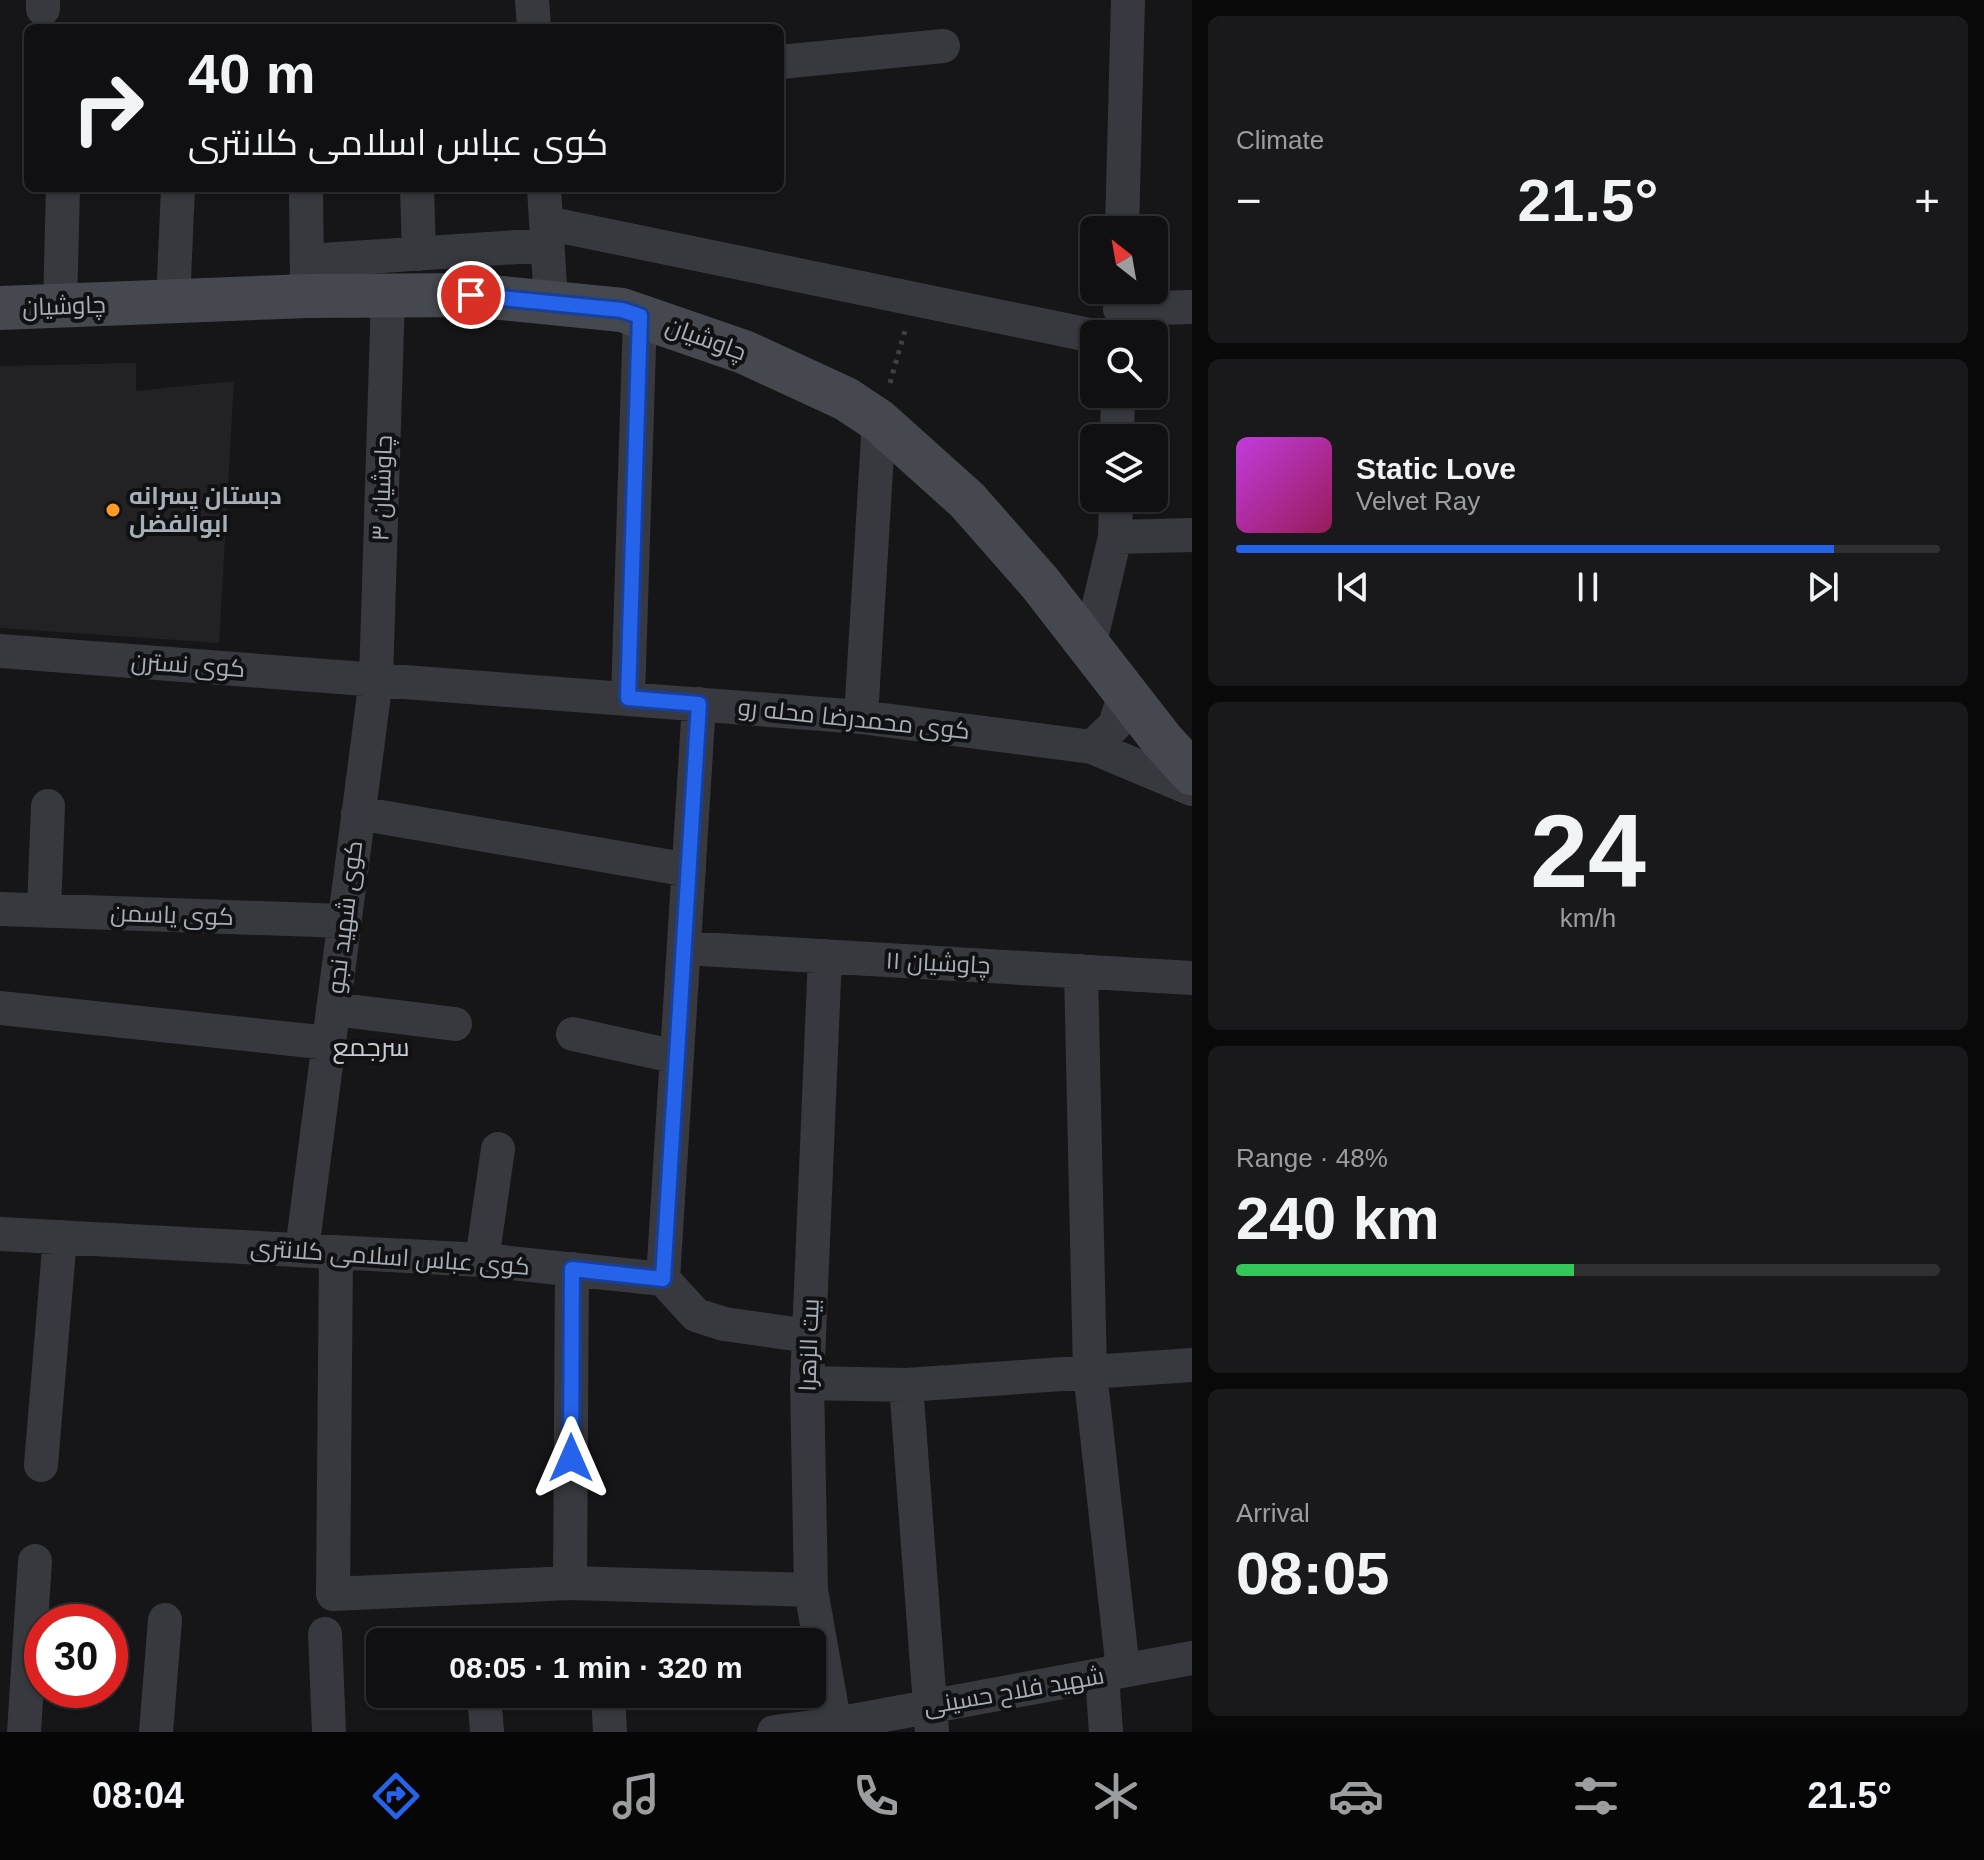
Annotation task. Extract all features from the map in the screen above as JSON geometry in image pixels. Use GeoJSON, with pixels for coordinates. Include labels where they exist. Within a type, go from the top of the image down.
{"type":"FeatureCollection","features":[{"type":"Feature","properties":{"kind":"main road","name":"چاوشیان"},"geometry":{"type":"LineString","coordinates":[[0,308],[173,302],[307,279],[388,296],[471,295],[622,310],[744,352],[846,399],[879,421],[967,500],[1040,583],[1192,773]]}},
{"type":"Feature","properties":{"kind":"street"},"geometry":{"type":"LineString","coordinates":[[532,0],[534,24]]}},
{"type":"Feature","properties":{"kind":"street"},"geometry":{"type":"LineString","coordinates":[[1122,216],[1128,0]]}},
{"type":"Feature","properties":{"kind":"street"},"geometry":{"type":"LineString","coordinates":[[784,62],[943,46]]}},
{"type":"Feature","properties":{"kind":"street"},"geometry":{"type":"LineString","coordinates":[[60,306],[63,192]]}},
{"type":"Feature","properties":{"kind":"street"},"geometry":{"type":"LineString","coordinates":[[173,302],[178,192]]}},
{"type":"Feature","properties":{"kind":"street"},"geometry":{"type":"LineString","coordinates":[[306,192],[307,279],[419,254],[546,234],[914,299],[1080,333]]}},
{"type":"Feature","properties":{"kind":"street"},"geometry":{"type":"LineString","coordinates":[[417,192],[419,254]]}},
{"type":"Feature","properties":{"kind":"street"},"geometry":{"type":"LineString","coordinates":[[544,192],[551,303]]}},
{"type":"Feature","properties":{"kind":"street","name":"چاوشیان ۳"},"geometry":{"type":"LineString","coordinates":[[376,679],[388,296]]}},
{"type":"Feature","properties":{"kind":"street"},"geometry":{"type":"LineString","coordinates":[[1120,311],[1192,307]]}},
{"type":"Feature","properties":{"kind":"street"},"geometry":{"type":"LineString","coordinates":[[628,698],[640,316]]}},
{"type":"Feature","properties":{"kind":"street"},"geometry":{"type":"LineString","coordinates":[[861,717],[879,421]]}},
{"type":"Feature","properties":{"kind":"street"},"geometry":{"type":"LineString","coordinates":[[1089,647],[1115,537],[1116,512]]}},
{"type":"Feature","properties":{"kind":"street"},"geometry":{"type":"LineString","coordinates":[[1115,537],[1192,535]]}},
{"type":"Feature","properties":{"kind":"street","name":"کوی نسترن"},"geometry":{"type":"LineString","coordinates":[[0,651],[376,679]]}},
{"type":"Feature","properties":{"kind":"street","name":"کوی محمدرضا محله رو"},"geometry":{"type":"LineString","coordinates":[[376,679],[861,717],[1092,747],[1192,789]]}},
{"type":"Feature","properties":{"kind":"street","name":"کوی شهید نجو"},"geometry":{"type":"LineString","coordinates":[[302,1250],[376,679]]}},
{"type":"Feature","properties":{"kind":"street"},"geometry":{"type":"LineString","coordinates":[[1092,747],[1115,725],[1125,693]]}},
{"type":"Feature","properties":{"kind":"street"},"geometry":{"type":"LineString","coordinates":[[699,704],[663,1279],[696,1315],[724,1324],[809,1336]]}},
{"type":"Feature","properties":{"kind":"street"},"geometry":{"type":"LineString","coordinates":[[44,910],[48,806]]}},
{"type":"Feature","properties":{"kind":"street"},"geometry":{"type":"LineString","coordinates":[[358,813],[689,870]]}},
{"type":"Feature","properties":{"kind":"street","name":"کوی یاسمن"},"geometry":{"type":"LineString","coordinates":[[0,909],[344,921]]}},
{"type":"Feature","properties":{"kind":"street","name":"چاوشیان ۱۱"},"geometry":{"type":"LineString","coordinates":[[684,948],[1192,978]]}},
{"type":"Feature","properties":{"kind":"street","name":"بیت الزهرا"},"geometry":{"type":"LineString","coordinates":[[825,956],[807,1383],[811,1590],[836,1728]]}},
{"type":"Feature","properties":{"kind":"street"},"geometry":{"type":"LineString","coordinates":[[1081,971],[1090,1372],[1112,1673],[1106,1732]]}},
{"type":"Feature","properties":{"kind":"street"},"geometry":{"type":"LineString","coordinates":[[0,1008],[329,1043]]}},
{"type":"Feature","properties":{"kind":"street"},"geometry":{"type":"LineString","coordinates":[[333,1009],[455,1024]]}},
{"type":"Feature","properties":{"kind":"street"},"geometry":{"type":"LineString","coordinates":[[573,1034],[677,1057]]}},
{"type":"Feature","properties":{"kind":"street"},"geometry":{"type":"LineString","coordinates":[[482,1260],[498,1149]]}},
{"type":"Feature","properties":{"kind":"street","name":"کوی عباس اسلامی کلانتری"},"geometry":{"type":"LineString","coordinates":[[0,1234],[482,1260],[663,1279]]}},
{"type":"Feature","properties":{"kind":"street"},"geometry":{"type":"LineString","coordinates":[[41,1465],[60,1237]]}},
{"type":"Feature","properties":{"kind":"street"},"geometry":{"type":"LineString","coordinates":[[336,1252],[333,1594],[570,1583],[811,1590]]}},
{"type":"Feature","properties":{"kind":"street"},"geometry":{"type":"LineString","coordinates":[[570,1583],[572,1269]]}},
{"type":"Feature","properties":{"kind":"street"},"geometry":{"type":"LineString","coordinates":[[807,1383],[906,1385],[1192,1365]]}},
{"type":"Feature","properties":{"kind":"street"},"geometry":{"type":"LineString","coordinates":[[906,1385],[931,1719]]}},
{"type":"Feature","properties":{"kind":"street"},"geometry":{"type":"LineString","coordinates":[[24,1732],[35,1561]]}},
{"type":"Feature","properties":{"kind":"street"},"geometry":{"type":"LineString","coordinates":[[156,1732],[165,1620]]}},
{"type":"Feature","properties":{"kind":"street"},"geometry":{"type":"LineString","coordinates":[[325,1634],[329,1732]]}},
{"type":"Feature","properties":{"kind":"street","name":"شهید فلاح حسینی"},"geometry":{"type":"LineString","coordinates":[[774,1732],[931,1719],[1112,1673],[1192,1658]]}},
{"type":"Feature","properties":{"kind":"street"},"geometry":{"type":"LineString","coordinates":[[485,1708],[487,1732]]}},
{"type":"Feature","properties":{"kind":"street"},"geometry":{"type":"LineString","coordinates":[[609,1708],[610,1732]]}},
{"type":"Feature","properties":{"kind":"path"},"geometry":{"type":"LineString","coordinates":[[879,421],[914,299]]}},
{"type":"Feature","properties":{"kind":"shaded area","name":"دبستان پسرانه ابوالفضل"},"geometry":{"type":"Polygon","coordinates":[[[136,363],[136,391],[234,381],[219,643],[0,628],[0,366],[136,363]]]}},
{"type":"Feature","properties":{"kind":"place","name":"دبستان پسرانه ابوالفضل"},"geometry":{"type":"Point","coordinates":[113,510]}},
{"type":"Feature","properties":{"kind":"district","name":"سرجمع"},"geometry":{"type":"Point","coordinates":[371,1047]}},
{"type":"Feature","properties":{"kind":"route"},"geometry":{"type":"LineString","coordinates":[[471,295],[622,310],[640,316],[628,698],[699,704],[663,1279],[572,1269],[571,1458]]}}]}
